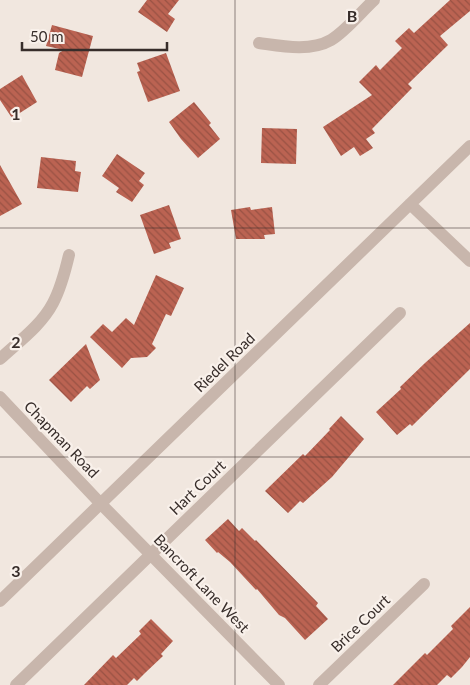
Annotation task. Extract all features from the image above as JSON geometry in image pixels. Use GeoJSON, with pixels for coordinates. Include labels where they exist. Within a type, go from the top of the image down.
{"type":"FeatureCollection","features":[{"type":"Feature","properties":{"kind":"street"},"geometry":{"type":"LineString","coordinates":[[259,43],[281,46],[317,45],[332,39],[374,0]]}},
{"type":"Feature","properties":{"kind":"street","name":"Riedel Road"},"geometry":{"type":"LineString","coordinates":[[0,601],[470,146]]}},
{"type":"Feature","properties":{"kind":"street"},"geometry":{"type":"LineString","coordinates":[[410,204],[470,261]]}},
{"type":"Feature","properties":{"kind":"street"},"geometry":{"type":"LineString","coordinates":[[0,359],[39,323],[53,304],[62,282],[69,255]]}},
{"type":"Feature","properties":{"kind":"street","name":"Hart Court"},"geometry":{"type":"LineString","coordinates":[[16,685],[400,313]]}},
{"type":"Feature","properties":{"kind":"street","name":"Chapman Road"},"geometry":{"type":"LineString","coordinates":[[0,397],[102,504]]}},
{"type":"Feature","properties":{"kind":"street","name":"Bancroft Lane West"},"geometry":{"type":"LineString","coordinates":[[102,504],[279,685]]}},
{"type":"Feature","properties":{"kind":"street","name":"Brice Court"},"geometry":{"type":"LineString","coordinates":[[318,685],[424,584]]}},
{"type":"Feature","properties":{"kind":"building"},"geometry":{"type":"Polygon","coordinates":[[[147,0],[179,0],[168,14],[175,19],[167,32],[138,12],[147,0]]]}},
{"type":"Feature","properties":{"kind":"building"},"geometry":{"type":"Polygon","coordinates":[[[450,0],[470,0],[470,11],[440,36],[448,45],[408,84],[412,88],[372,129],[375,133],[366,139],[373,148],[360,156],[354,147],[341,156],[323,127],[372,95],[359,82],[376,65],[380,70],[402,48],[395,41],[409,28],[414,33],[450,0]]]}},
{"type":"Feature","properties":{"kind":"building"},"geometry":{"type":"Polygon","coordinates":[[[52,25],[93,36],[82,77],[55,70],[59,53],[64,50],[46,46],[52,25]]]}},
{"type":"Feature","properties":{"kind":"building"},"geometry":{"type":"Polygon","coordinates":[[[166,53],[180,91],[148,102],[137,72],[140,71],[137,63],[166,53]]]}},
{"type":"Feature","properties":{"kind":"building"},"geometry":{"type":"Polygon","coordinates":[[[22,75],[37,102],[12,118],[0,100],[0,89],[22,75]]]}},
{"type":"Feature","properties":{"kind":"building"},"geometry":{"type":"Polygon","coordinates":[[[194,102],[211,123],[209,125],[220,139],[198,158],[169,122],[194,102]]]}},
{"type":"Feature","properties":{"kind":"building"},"geometry":{"type":"Polygon","coordinates":[[[262,128],[297,129],[296,164],[261,163],[262,128]]]}},
{"type":"Feature","properties":{"kind":"building"},"geometry":{"type":"Polygon","coordinates":[[[117,154],[145,173],[139,181],[144,185],[132,202],[116,192],[119,188],[102,176],[117,154]]]}},
{"type":"Feature","properties":{"kind":"building"},"geometry":{"type":"Polygon","coordinates":[[[41,157],[76,161],[75,171],[81,172],[78,192],[37,188],[41,157]]]}},
{"type":"Feature","properties":{"kind":"building"},"geometry":{"type":"Polygon","coordinates":[[[0,165],[22,204],[0,216],[0,165]]]}},
{"type":"Feature","properties":{"kind":"building"},"geometry":{"type":"Polygon","coordinates":[[[169,205],[181,239],[169,243],[171,248],[154,254],[140,215],[169,205]]]}},
{"type":"Feature","properties":{"kind":"building"},"geometry":{"type":"Polygon","coordinates":[[[250,207],[251,210],[272,207],[275,234],[264,235],[265,239],[236,239],[231,210],[250,207]]]}},
{"type":"Feature","properties":{"kind":"building"},"geometry":{"type":"Polygon","coordinates":[[[156,275],[184,288],[171,316],[166,314],[152,344],[156,348],[147,357],[131,358],[122,368],[90,337],[103,324],[112,332],[126,318],[134,325],[156,275]]]}},
{"type":"Feature","properties":{"kind":"building"},"geometry":{"type":"Polygon","coordinates":[[[470,323],[470,369],[412,426],[410,424],[397,435],[376,412],[425,363],[470,323]]]}},
{"type":"Feature","properties":{"kind":"building"},"geometry":{"type":"Polygon","coordinates":[[[86,344],[100,380],[90,389],[87,386],[71,402],[49,380],[86,344]]]}},
{"type":"Feature","properties":{"kind":"building"},"geometry":{"type":"Polygon","coordinates":[[[341,416],[364,439],[332,477],[303,503],[300,501],[288,513],[265,491],[303,454],[305,456],[341,416]]]}},
{"type":"Feature","properties":{"kind":"building"},"geometry":{"type":"Polygon","coordinates":[[[228,519],[239,531],[242,528],[256,540],[318,603],[316,606],[328,619],[305,640],[230,562],[217,553],[205,540],[228,519]]]}},
{"type":"Feature","properties":{"kind":"building"},"geometry":{"type":"Polygon","coordinates":[[[470,607],[470,657],[462,667],[451,678],[447,675],[437,685],[393,685],[425,653],[427,655],[453,629],[451,626],[470,607]]]}},
{"type":"Feature","properties":{"kind":"building"},"geometry":{"type":"Polygon","coordinates":[[[151,619],[173,641],[161,654],[163,656],[137,681],[134,678],[127,685],[84,685],[113,655],[116,658],[141,634],[139,631],[151,619]]]}}]}
